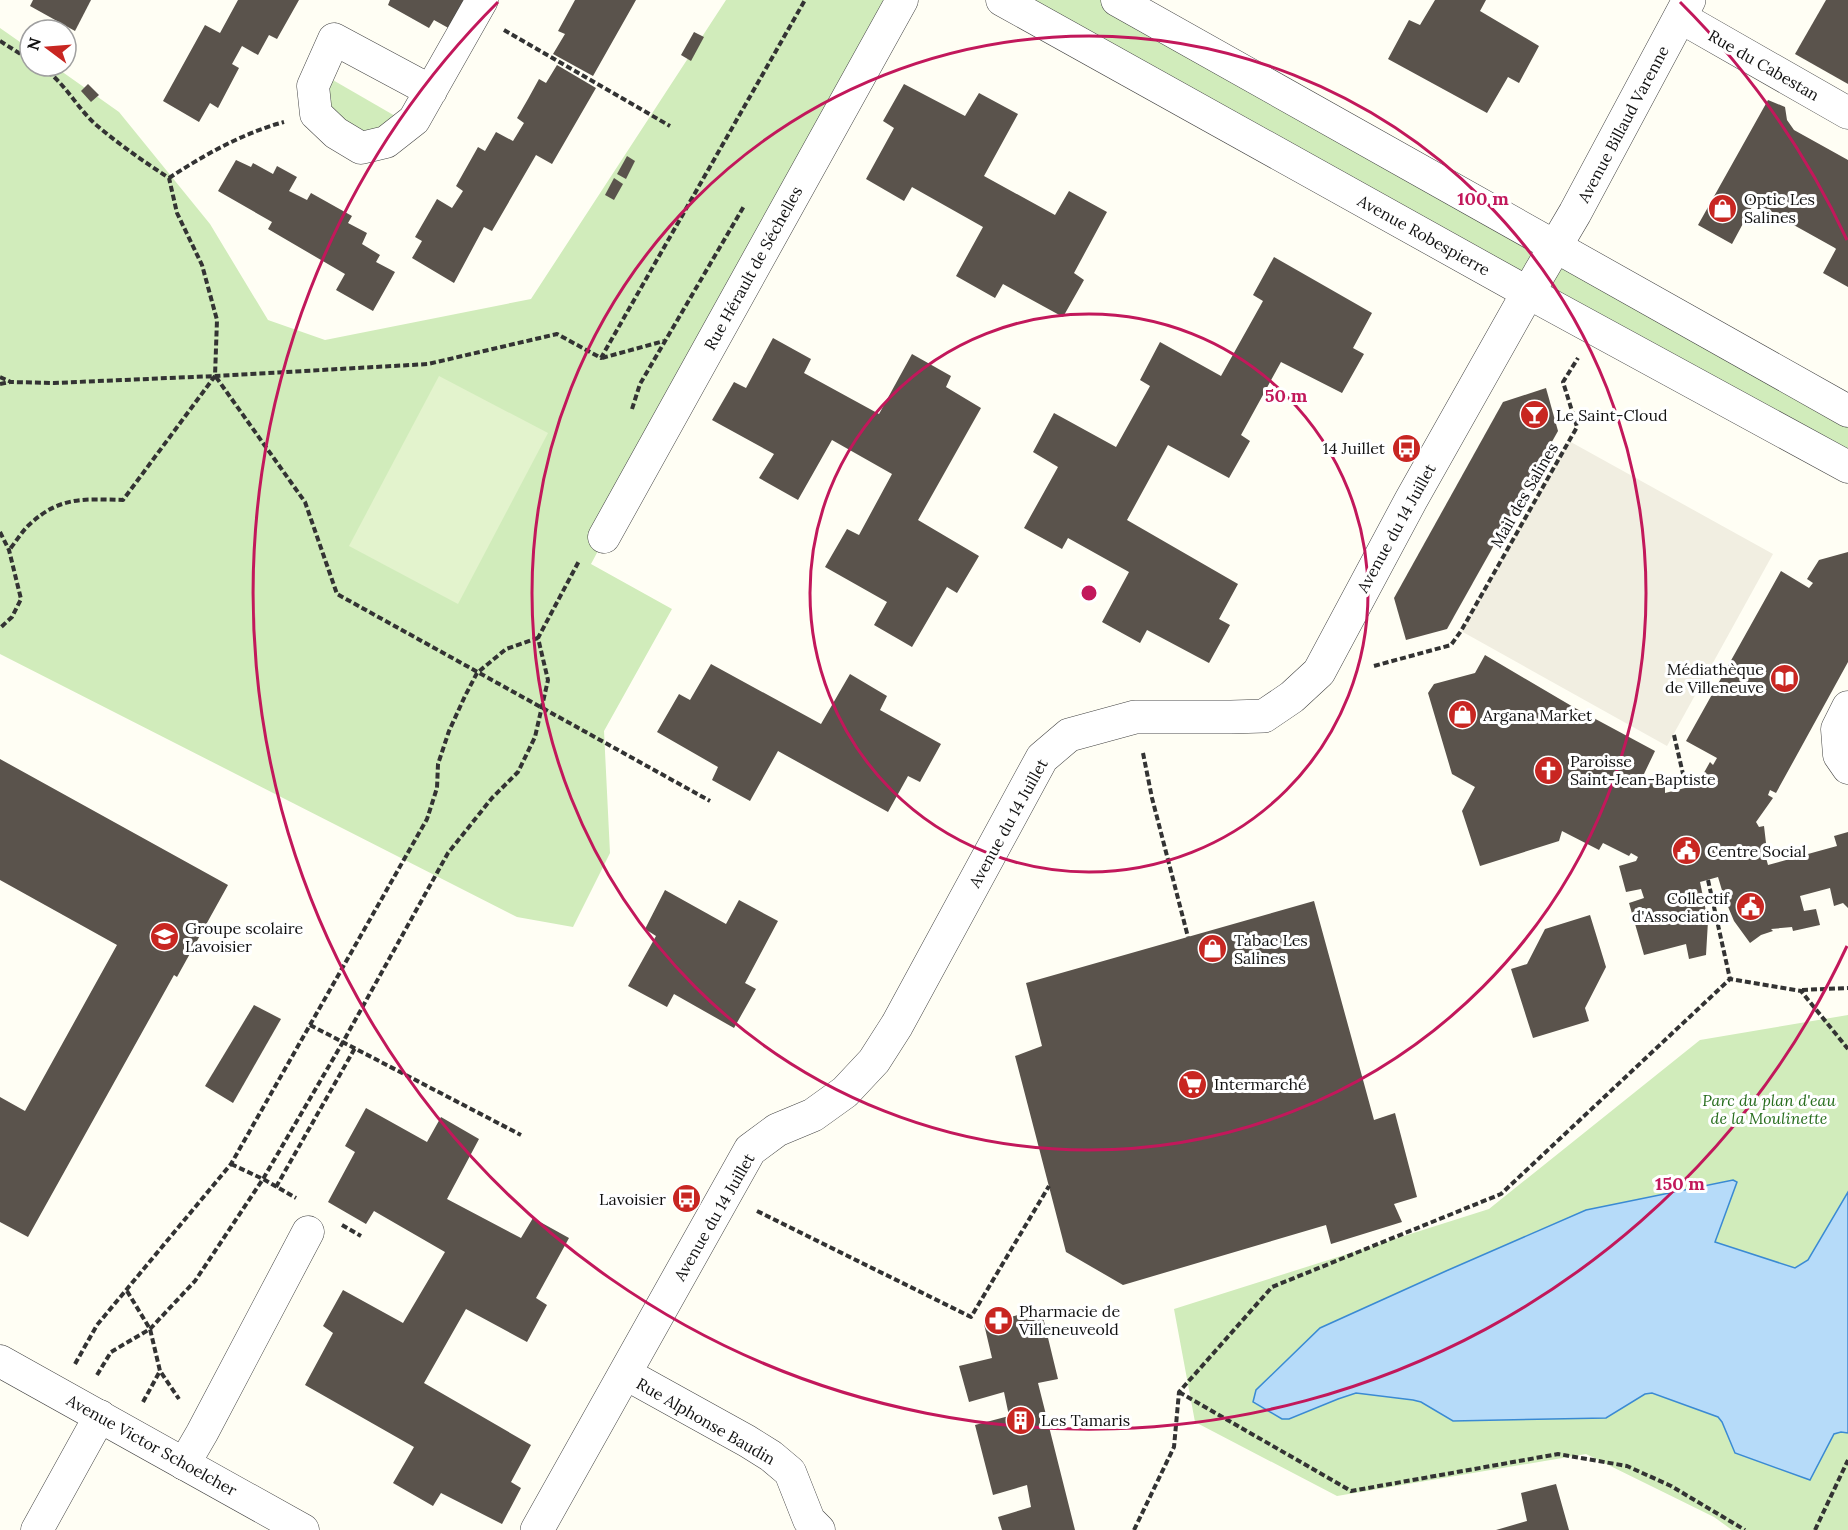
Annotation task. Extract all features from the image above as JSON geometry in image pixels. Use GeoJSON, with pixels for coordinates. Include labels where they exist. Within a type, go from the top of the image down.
{"type":"FeatureCollection","features":[{"type":"Feature","properties":{"kind":"street","name":"Rue Hérault de Séchelles"},"geometry":{"type":"LineString","coordinates":[[593,547],[702,359],[902,0]]}},
{"type":"Feature","properties":{"kind":"street","name":"Avenue Robespierre"},"geometry":{"type":"LineString","coordinates":[[1002,0],[1595,330],[1848,467]]}},
{"type":"Feature","properties":{"kind":"street"},"geometry":{"type":"LineString","coordinates":[[1117,0],[1848,411]]}},
{"type":"Feature","properties":{"kind":"street"},"geometry":{"type":"LineString","coordinates":[[431,91],[334,39],[313,86],[316,114],[336,133],[361,148],[386,142],[414,120],[431,91],[478,7]]}},
{"type":"Feature","properties":{"kind":"street","name":"Avenue Billaud Varenne"},"geometry":{"type":"LineString","coordinates":[[1555,246],[1575,213],[1684,8]]}},
{"type":"Feature","properties":{"kind":"street","name":"Rue du Cabestan"},"geometry":{"type":"LineString","coordinates":[[1684,8],[1848,113]]}},
{"type":"Feature","properties":{"kind":"street","name":"Avenue du 14 Juillet"},"geometry":{"type":"LineString","coordinates":[[537,1530],[750,1150],[777,1130],[813,1115],[837,1098],[874,1061],[919,985],[1042,758],[1069,735],[1136,717],[1264,716],[1292,698],[1319,672],[1411,500],[1555,246]]}},
{"type":"Feature","properties":{"kind":"street"},"geometry":{"type":"LineString","coordinates":[[1848,707],[1836,729],[1839,755],[1848,768]]}},
{"type":"Feature","properties":{"kind":"street"},"geometry":{"type":"LineString","coordinates":[[184,1464],[308,1232]]}},
{"type":"Feature","properties":{"kind":"street","name":"Avenue Victor Schoelcher"},"geometry":{"type":"LineString","coordinates":[[0,1360],[303,1530]]}},
{"type":"Feature","properties":{"kind":"street","name":"Rue Alphonse Baudin"},"geometry":{"type":"LineString","coordinates":[[626,1374],[771,1456],[790,1472],[809,1520],[819,1530]]}},
{"type":"Feature","properties":{"kind":"street"},"geometry":{"type":"LineString","coordinates":[[37,1530],[100,1416]]}},
{"type":"Feature","properties":{"kind":"path"},"geometry":{"type":"LineString","coordinates":[[601,358],[806,0]]}},
{"type":"Feature","properties":{"kind":"path"},"geometry":{"type":"LineString","coordinates":[[478,7],[670,126]]}},
{"type":"Feature","properties":{"kind":"path"},"geometry":{"type":"LineString","coordinates":[[0,41],[18,52]]}},
{"type":"Feature","properties":{"kind":"path"},"geometry":{"type":"LineString","coordinates":[[9,550],[28,525],[65,502],[80,499],[123,500],[215,376],[218,320],[202,265],[177,213],[168,178],[142,161],[93,122],[56,78]]}},
{"type":"Feature","properties":{"kind":"path"},"geometry":{"type":"LineString","coordinates":[[168,178],[200,158],[239,139],[275,125],[316,114]]}},
{"type":"Feature","properties":{"kind":"path"},"geometry":{"type":"LineString","coordinates":[[630,416],[640,384],[750,196]]}},
{"type":"Feature","properties":{"kind":"path","name":"Mail des Salines"},"geometry":{"type":"LineString","coordinates":[[1374,666],[1451,645],[1461,631],[1577,427],[1563,382],[1595,330]]}},
{"type":"Feature","properties":{"kind":"path"},"geometry":{"type":"LineString","coordinates":[[0,384],[215,376],[428,364],[557,334],[601,358],[665,341],[702,359]]}},
{"type":"Feature","properties":{"kind":"path"},"geometry":{"type":"LineString","coordinates":[[215,376],[305,502],[337,594],[710,801]]}},
{"type":"Feature","properties":{"kind":"path"},"geometry":{"type":"LineString","coordinates":[[0,377],[11,382]]}},
{"type":"Feature","properties":{"kind":"path"},"geometry":{"type":"LineString","coordinates":[[0,532],[9,550],[21,599],[12,617],[0,628]]}},
{"type":"Feature","properties":{"kind":"path"},"geometry":{"type":"LineString","coordinates":[[59,1393],[98,1325],[231,1164],[427,819],[437,788],[438,764],[457,713],[477,673],[506,649],[538,638],[593,547]]}},
{"type":"Feature","properties":{"kind":"path"},"geometry":{"type":"LineString","coordinates":[[100,1416],[88,1390],[111,1352],[150,1329],[195,1281],[263,1179],[343,1042],[448,853],[492,798],[518,772],[536,737],[548,680],[538,638]]}},
{"type":"Feature","properties":{"kind":"path"},"geometry":{"type":"LineString","coordinates":[[1136,717],[1152,798],[1188,937]]}},
{"type":"Feature","properties":{"kind":"path"},"geometry":{"type":"LineString","coordinates":[[1674,735],[1686,787]]}},
{"type":"Feature","properties":{"kind":"path"},"geometry":{"type":"LineString","coordinates":[[1708,880],[1730,979]]}},
{"type":"Feature","properties":{"kind":"path"},"geometry":{"type":"LineString","coordinates":[[1730,979],[1801,991],[1848,988]]}},
{"type":"Feature","properties":{"kind":"path"},"geometry":{"type":"LineString","coordinates":[[1134,1530],[1174,1447],[1179,1392],[1272,1287],[1501,1194],[1730,979]]}},
{"type":"Feature","properties":{"kind":"path"},"geometry":{"type":"LineString","coordinates":[[1801,991],[1848,1049]]}},
{"type":"Feature","properties":{"kind":"path"},"geometry":{"type":"LineString","coordinates":[[310,1025],[521,1135]]}},
{"type":"Feature","properties":{"kind":"path"},"geometry":{"type":"LineString","coordinates":[[276,1187],[355,1048]]}},
{"type":"Feature","properties":{"kind":"path"},"geometry":{"type":"LineString","coordinates":[[724,1195],[971,1317],[1049,1186]]}},
{"type":"Feature","properties":{"kind":"path"},"geometry":{"type":"LineString","coordinates":[[127,1291],[150,1329],[160,1371],[202,1433]]}},
{"type":"Feature","properties":{"kind":"path"},"geometry":{"type":"LineString","coordinates":[[1179,1392],[1351,1491],[1558,1454],[1627,1466],[1671,1486],[1745,1530]]}},
{"type":"Feature","properties":{"kind":"path"},"geometry":{"type":"LineString","coordinates":[[1815,1530],[1848,1460]]}},
{"type":"Feature","properties":{"kind":"green space"},"geometry":{"type":"Polygon","coordinates":[[[726,0],[892,0],[591,564],[672,609],[604,731],[610,853],[573,927],[517,917],[0,654],[0,28],[18,41],[18,78],[71,78],[119,112],[210,224],[268,320],[325,340],[531,299],[726,0]]]}},
{"type":"Feature","properties":{"kind":"green space"},"geometry":{"type":"Polygon","coordinates":[[[1002,0],[1117,0],[1848,411],[1848,467],[1002,0]]]}},
{"type":"Feature","properties":{"kind":"green space"},"geometry":{"type":"Polygon","coordinates":[[[319,72],[409,124],[386,142],[336,133],[319,72]]]}},
{"type":"Feature","properties":{"kind":"green space"},"geometry":{"type":"Polygon","coordinates":[[[439,376],[548,433],[458,604],[349,546],[439,376]]]}},
{"type":"Feature","properties":{"kind":"green space","name":"Parc du plan d'eau de la Moulinette"},"geometry":{"type":"Polygon","coordinates":[[[1848,1015],[1848,1192],[1808,1260],[1802,1265],[1790,1267],[1715,1242],[1737,1182],[1586,1210],[1390,1297],[1253,1402],[1282,1419],[1289,1419],[1327,1402],[1358,1393],[1376,1393],[1421,1402],[1606,1418],[1645,1394],[1652,1393],[1718,1417],[1735,1453],[1845,1432],[1848,1433],[1848,1530],[1732,1530],[1714,1517],[1586,1454],[1337,1496],[1195,1422],[1174,1309],[1489,1209],[1700,1040],[1848,1015]]]}},
{"type":"Feature","properties":{"kind":"shaded area"},"geometry":{"type":"Polygon","coordinates":[[[1569,441],[1773,554],[1667,746],[1461,631],[1569,441]]]}},
{"type":"Feature","properties":{"kind":"water"},"geometry":{"type":"Polygon","coordinates":[[[1733,1180],[1737,1182],[1715,1242],[1795,1268],[1808,1260],[1848,1192],[1848,1433],[1834,1434],[1810,1480],[1735,1453],[1718,1417],[1652,1393],[1645,1394],[1606,1418],[1453,1421],[1421,1402],[1356,1393],[1289,1419],[1282,1419],[1253,1402],[1256,1390],[1320,1328],[1586,1210],[1733,1180]]]}},
{"type":"Feature","properties":{"kind":"building"},"geometry":{"type":"Polygon","coordinates":[[[33,0],[91,0],[78,25],[78,18],[52,18],[30,6],[33,0]]]}},
{"type":"Feature","properties":{"kind":"building"},"geometry":{"type":"Polygon","coordinates":[[[238,0],[299,0],[277,39],[269,35],[258,55],[242,46],[232,64],[239,68],[218,108],[210,103],[199,122],[163,101],[205,25],[220,33],[238,0]]]}},
{"type":"Feature","properties":{"kind":"building"},"geometry":{"type":"Polygon","coordinates":[[[390,0],[468,0],[452,30],[434,20],[429,28],[388,5],[390,0]]]}},
{"type":"Feature","properties":{"kind":"building"},"geometry":{"type":"Polygon","coordinates":[[[575,0],[636,0],[593,76],[553,54],[565,34],[558,31],[575,0]]]}},
{"type":"Feature","properties":{"kind":"building"},"geometry":{"type":"Polygon","coordinates":[[[1435,0],[1486,0],[1480,11],[1539,46],[1519,83],[1508,77],[1487,113],[1388,59],[1409,20],[1420,25],[1435,0]]]}},
{"type":"Feature","properties":{"kind":"building"},"geometry":{"type":"Polygon","coordinates":[[[1826,0],[1848,0],[1848,84],[1795,54],[1826,0]]]}},
{"type":"Feature","properties":{"kind":"building"},"geometry":{"type":"Polygon","coordinates":[[[694,32],[704,37],[691,61],[681,55],[694,32]]]}},
{"type":"Feature","properties":{"kind":"building"},"geometry":{"type":"Polygon","coordinates":[[[557,65],[596,88],[552,164],[536,155],[492,231],[484,227],[454,283],[412,258],[422,241],[415,237],[437,199],[452,208],[463,191],[456,186],[478,147],[485,151],[496,132],[513,141],[524,123],[517,118],[539,79],[546,83],[557,65]]]}},
{"type":"Feature","properties":{"kind":"building"},"geometry":{"type":"Polygon","coordinates":[[[88,84],[99,95],[91,102],[81,91],[88,84]]]}},
{"type":"Feature","properties":{"kind":"building"},"geometry":{"type":"Polygon","coordinates":[[[904,84],[965,116],[979,93],[1018,114],[984,176],[1055,215],[1069,191],[1107,212],[1074,273],[1084,280],[1063,317],[1003,284],[995,298],[956,276],[983,227],[912,187],[904,201],[866,179],[894,128],[883,121],[904,84]]]}},
{"type":"Feature","properties":{"kind":"building"},"geometry":{"type":"Polygon","coordinates":[[[1768,100],[1785,107],[1787,120],[1794,130],[1848,160],[1848,287],[1823,273],[1835,248],[1754,203],[1732,244],[1698,225],[1768,100]]]}},
{"type":"Feature","properties":{"kind":"building"},"geometry":{"type":"Polygon","coordinates":[[[627,156],[635,161],[626,179],[617,174],[627,156]]]}},
{"type":"Feature","properties":{"kind":"building"},"geometry":{"type":"Polygon","coordinates":[[[236,160],[251,167],[253,163],[273,174],[277,166],[297,177],[289,191],[307,200],[311,193],[352,216],[348,223],[367,233],[362,244],[380,255],[376,262],[395,272],[373,311],[336,290],[345,274],[268,229],[272,222],[218,191],[236,160]]]}},
{"type":"Feature","properties":{"kind":"building"},"geometry":{"type":"Polygon","coordinates":[[[614,178],[623,184],[614,200],[605,195],[614,178]]]}},
{"type":"Feature","properties":{"kind":"building"},"geometry":{"type":"Polygon","coordinates":[[[1274,257],[1372,313],[1353,348],[1364,354],[1342,393],[1281,362],[1241,435],[1250,441],[1229,478],[1168,445],[1127,520],[1238,584],[1219,619],[1230,625],[1209,663],[1147,630],[1140,643],[1102,622],[1129,572],[1068,538],[1062,549],[1024,528],[1058,467],[1033,452],[1054,413],[1116,447],[1150,386],[1140,380],[1160,342],[1221,376],[1263,301],[1253,295],[1274,257]]]}},
{"type":"Feature","properties":{"kind":"building"},"geometry":{"type":"Polygon","coordinates":[[[773,338],[811,359],[804,373],[879,414],[912,354],[951,376],[946,387],[981,408],[918,520],[979,556],[957,593],[947,587],[912,647],[874,625],[887,602],[825,567],[847,529],[859,535],[892,474],[832,440],[798,500],[759,478],[774,454],[712,420],[734,382],[746,388],[773,338]]]}},
{"type":"Feature","properties":{"kind":"building"},"geometry":{"type":"Polygon","coordinates":[[[1546,388],[1558,431],[1447,629],[1406,640],[1394,598],[1503,402],[1546,388]]]}},
{"type":"Feature","properties":{"kind":"building"},"geometry":{"type":"Polygon","coordinates":[[[1848,552],[1848,662],[1776,793],[1770,790],[1768,795],[1773,798],[1756,822],[1759,827],[1764,826],[1766,843],[1763,847],[1768,865],[1837,846],[1834,836],[1848,832],[1848,908],[1843,903],[1834,906],[1830,888],[1800,896],[1804,911],[1816,909],[1820,925],[1793,931],[1792,927],[1771,929],[1773,931],[1761,935],[1750,943],[1734,921],[1718,877],[1700,882],[1708,921],[1706,955],[1689,959],[1686,944],[1644,955],[1629,903],[1644,898],[1641,889],[1626,892],[1619,866],[1636,861],[1638,857],[1631,853],[1629,856],[1603,843],[1599,850],[1562,831],[1559,841],[1480,866],[1462,811],[1475,787],[1452,774],[1428,693],[1434,684],[1475,673],[1485,655],[1575,708],[1655,751],[1643,776],[1665,787],[1665,793],[1697,785],[1710,762],[1713,765],[1717,758],[1686,741],[1781,571],[1809,588],[1813,583],[1807,579],[1819,560],[1848,552]]]}},
{"type":"Feature","properties":{"kind":"building"},"geometry":{"type":"Polygon","coordinates":[[[711,664],[821,724],[850,674],[887,696],[880,710],[941,744],[920,782],[908,776],[888,812],[778,751],[750,801],[712,780],[718,767],[657,732],[679,694],[690,700],[711,664]]]}},
{"type":"Feature","properties":{"kind":"building"},"geometry":{"type":"Polygon","coordinates":[[[0,759],[228,885],[177,977],[174,975],[28,1237],[0,1222],[0,1097],[25,1111],[117,945],[0,880],[0,759]]]}},
{"type":"Feature","properties":{"kind":"building"},"geometry":{"type":"Polygon","coordinates":[[[665,890],[726,924],[739,900],[778,921],[745,983],[756,989],[734,1028],[674,994],[667,1007],[628,986],[656,936],[645,929],[665,890]]]}},
{"type":"Feature","properties":{"kind":"building","name":"Intermarché"},"geometry":{"type":"Polygon","coordinates":[[[1314,901],[1374,1120],[1395,1113],[1417,1197],[1394,1204],[1402,1222],[1331,1244],[1326,1225],[1123,1285],[1066,1252],[1015,1056],[1042,1046],[1026,983],[1314,901]]]}},
{"type":"Feature","properties":{"kind":"building"},"geometry":{"type":"Polygon","coordinates":[[[1590,915],[1606,967],[1585,1008],[1589,1021],[1533,1038],[1511,969],[1527,964],[1545,929],[1590,915]]]}},
{"type":"Feature","properties":{"kind":"building"},"geometry":{"type":"Polygon","coordinates":[[[254,1005],[281,1019],[233,1103],[205,1086],[254,1005]]]}},
{"type":"Feature","properties":{"kind":"building"},"geometry":{"type":"Polygon","coordinates":[[[366,1108],[427,1142],[441,1117],[479,1139],[447,1199],[521,1238],[533,1218],[569,1238],[536,1298],[547,1305],[527,1342],[466,1309],[424,1383],[531,1445],[511,1482],[521,1488],[502,1524],[441,1493],[433,1506],[393,1483],[414,1447],[305,1385],[333,1333],[323,1326],[343,1290],[403,1323],[445,1252],[374,1211],[366,1224],[328,1202],[355,1152],[345,1146],[366,1108]]]}},
{"type":"Feature","properties":{"kind":"building","name":"Les Tamaris"},"geometry":{"type":"Polygon","coordinates":[[[1041,1309],[1058,1379],[1038,1383],[1075,1530],[1002,1530],[998,1517],[1031,1507],[1027,1485],[993,1495],[975,1425],[1009,1416],[1004,1392],[969,1402],[959,1366],[992,1358],[984,1324],[1041,1309]]]}},
{"type":"Feature","properties":{"kind":"building"},"geometry":{"type":"Polygon","coordinates":[[[1556,1484],[1569,1530],[1496,1530],[1527,1521],[1521,1493],[1556,1484]]]}},
{"type":"Feature","properties":{"kind":"place","name":"Optic Les Salines"},"geometry":{"type":"Point","coordinates":[1723,208]}},
{"type":"Feature","properties":{"kind":"place","name":"Le Saint-Cloud"},"geometry":{"type":"Point","coordinates":[1535,415]}},
{"type":"Feature","properties":{"kind":"place","name":"14 Juillet"},"geometry":{"type":"Point","coordinates":[1406,448]}},
{"type":"Feature","properties":{"kind":"place","name":"Médiathèque de Villeneuve"},"geometry":{"type":"Point","coordinates":[1785,678]}},
{"type":"Feature","properties":{"kind":"place","name":"Argana Market"},"geometry":{"type":"Point","coordinates":[1462,715]}},
{"type":"Feature","properties":{"kind":"place","name":"Paroisse Saint-Jean-Baptiste"},"geometry":{"type":"Point","coordinates":[1549,770]}},
{"type":"Feature","properties":{"kind":"place","name":"Centre Social"},"geometry":{"type":"Point","coordinates":[1686,851]}},
{"type":"Feature","properties":{"kind":"place","name":"Collectif d'Association"},"geometry":{"type":"Point","coordinates":[1750,907]}},
{"type":"Feature","properties":{"kind":"place","name":"Groupe scolaire Lavoisier"},"geometry":{"type":"Point","coordinates":[164,937]}},
{"type":"Feature","properties":{"kind":"place","name":"Tabac Les Salines"},"geometry":{"type":"Point","coordinates":[1213,949]}},
{"type":"Feature","properties":{"kind":"place","name":"Intermarché"},"geometry":{"type":"Point","coordinates":[1193,1084]}},
{"type":"Feature","properties":{"kind":"place","name":"Lavoisier"},"geometry":{"type":"Point","coordinates":[687,1199]}},
{"type":"Feature","properties":{"kind":"place","name":"Pharmacie de Villeneuveold"},"geometry":{"type":"Point","coordinates":[998,1320]}},
{"type":"Feature","properties":{"kind":"place","name":"Les Tamaris"},"geometry":{"type":"Point","coordinates":[1020,1420]}}]}
